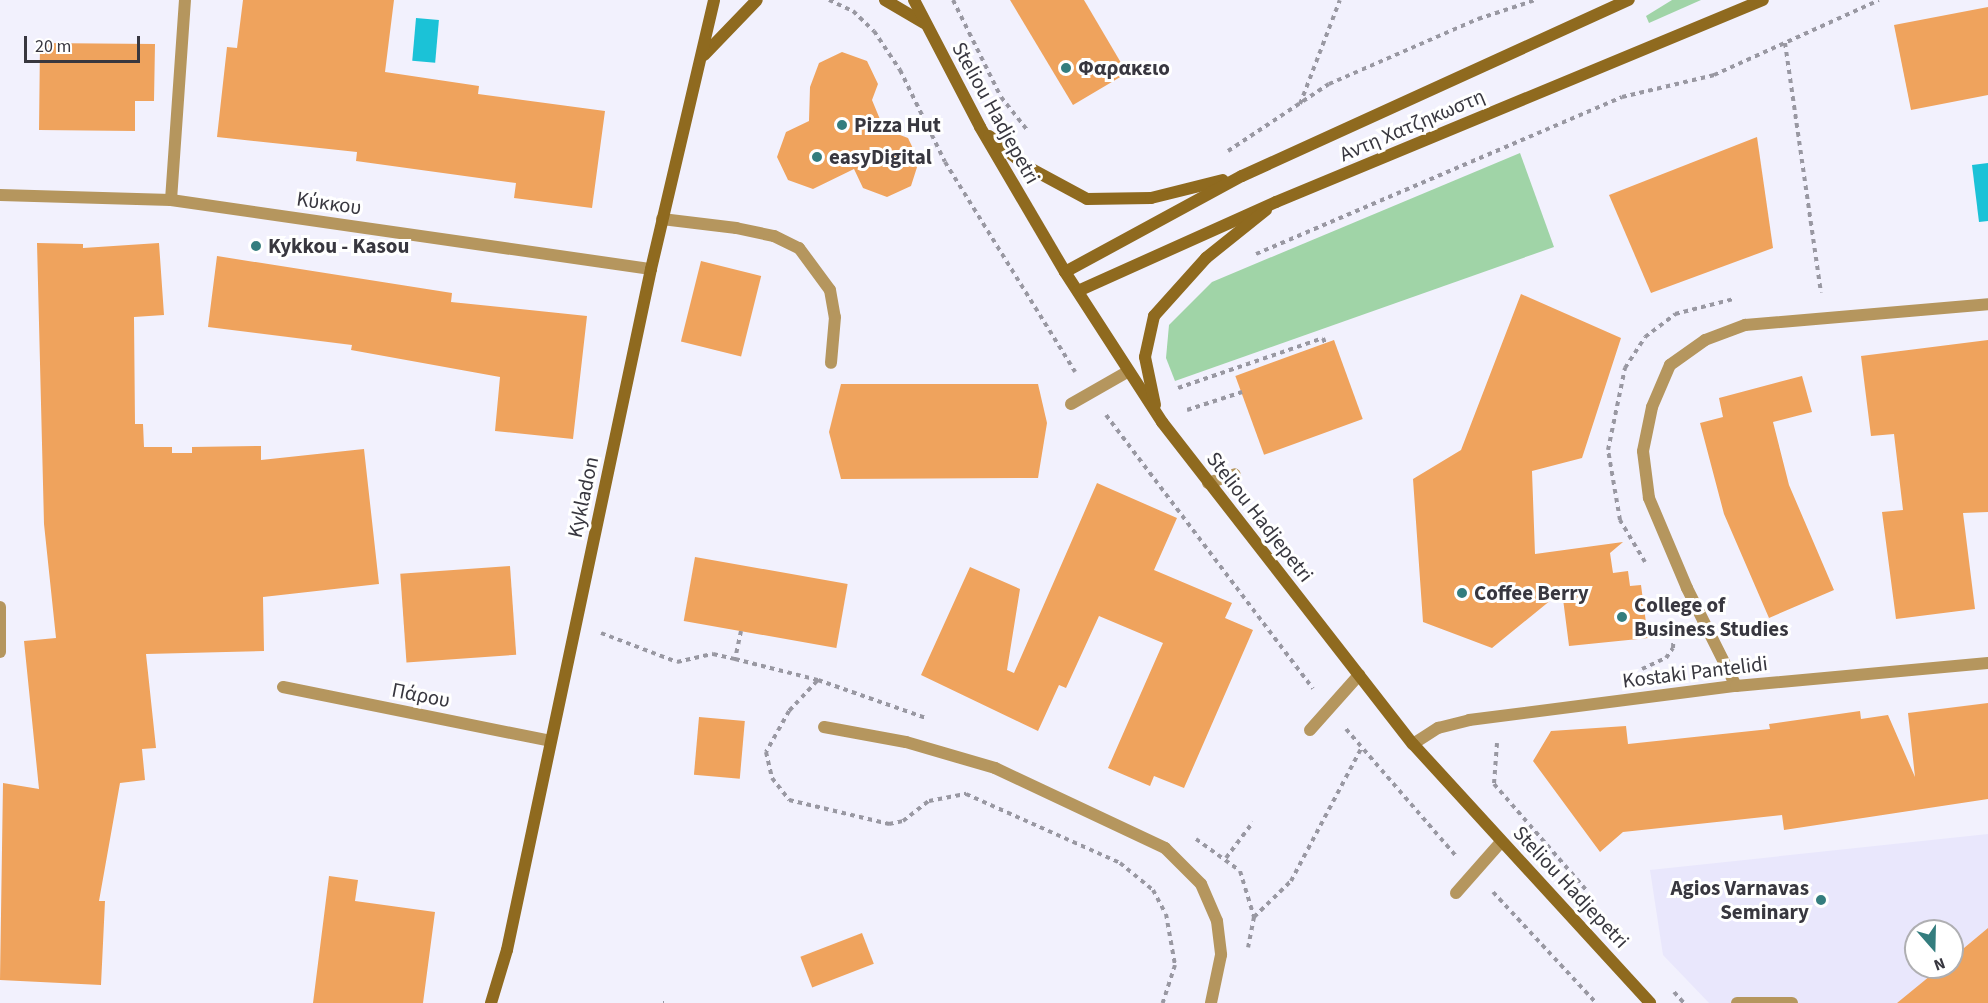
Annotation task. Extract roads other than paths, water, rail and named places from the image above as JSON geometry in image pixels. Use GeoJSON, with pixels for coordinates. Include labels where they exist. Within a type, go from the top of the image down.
{"type":"FeatureCollection","features":[{"type":"Feature","properties":{"kind":"main road","name":"Kykladon"},"geometry":{"type":"LineString","coordinates":[[491,1003],[507,950],[651,269],[703,56],[714,0]]}},
{"type":"Feature","properties":{"kind":"main road"},"geometry":{"type":"LineString","coordinates":[[703,56],[757,0]]}},
{"type":"Feature","properties":{"kind":"main road"},"geometry":{"type":"LineString","coordinates":[[885,0],[924,23]]}},
{"type":"Feature","properties":{"kind":"main road","name":"Steliou Hadjepetri"},"geometry":{"type":"LineString","coordinates":[[914,0],[980,127],[1065,272],[1127,372],[1162,422],[1413,744],[1650,1003]]}},
{"type":"Feature","properties":{"kind":"main road","name":"Αντη Χατζηκωστη"},"geometry":{"type":"LineString","coordinates":[[1065,272],[1242,176],[1629,0]]}},
{"type":"Feature","properties":{"kind":"main road","name":"Αντη Χατζηκωστη"},"geometry":{"type":"LineString","coordinates":[[1078,291],[1276,201],[1763,0]]}},
{"type":"Feature","properties":{"kind":"main road"},"geometry":{"type":"LineString","coordinates":[[980,127],[1026,166],[1087,199],[1150,198],[1242,176]]}},
{"type":"Feature","properties":{"kind":"main road"},"geometry":{"type":"LineString","coordinates":[[1162,422],[1151,397],[1145,357],[1154,316],[1206,258],[1276,201]]}},
{"type":"Feature","properties":{"kind":"street"},"geometry":{"type":"LineString","coordinates":[[171,200],[185,0]]}},
{"type":"Feature","properties":{"kind":"street","name":"Κύκκου"},"geometry":{"type":"LineString","coordinates":[[0,195],[171,200],[651,269]]}},
{"type":"Feature","properties":{"kind":"street"},"geometry":{"type":"LineString","coordinates":[[662,219],[745,230],[799,248],[830,290],[835,317],[831,363]]}},
{"type":"Feature","properties":{"kind":"street"},"geometry":{"type":"LineString","coordinates":[[1736,686],[1687,588],[1649,498],[1643,451],[1652,407],[1670,365],[1705,340],[1745,325],[1825,316],[1988,304]]}},
{"type":"Feature","properties":{"kind":"street"},"geometry":{"type":"LineString","coordinates":[[1071,404],[1127,372]]}},
{"type":"Feature","properties":{"kind":"street"},"geometry":{"type":"LineString","coordinates":[[1208,483],[1235,474]]}},
{"type":"Feature","properties":{"kind":"street"},"geometry":{"type":"LineString","coordinates":[[0,607],[0,652]]}},
{"type":"Feature","properties":{"kind":"street","name":"Kostaki Pantelidi"},"geometry":{"type":"LineString","coordinates":[[1413,744],[1438,728],[1469,720],[1736,686],[1988,663]]}},
{"type":"Feature","properties":{"kind":"street"},"geometry":{"type":"LineString","coordinates":[[1310,730],[1359,675]]}},
{"type":"Feature","properties":{"kind":"street","name":"Πάρου"},"geometry":{"type":"LineString","coordinates":[[283,687],[551,741]]}},
{"type":"Feature","properties":{"kind":"street"},"geometry":{"type":"LineString","coordinates":[[824,727],[906,742],[995,768],[1165,848],[1201,884],[1217,921],[1221,955],[1210,1003]]}},
{"type":"Feature","properties":{"kind":"street"},"geometry":{"type":"LineString","coordinates":[[1456,892],[1501,842]]}},
{"type":"Feature","properties":{"kind":"street"},"geometry":{"type":"LineString","coordinates":[[1737,1003],[1792,1003]]}},
{"type":"Feature","properties":{"kind":"water"},"geometry":{"type":"Polygon","coordinates":[[[416,18],[439,20],[435,63],[412,61],[416,18]]]}},
{"type":"Feature","properties":{"kind":"water"},"geometry":{"type":"Polygon","coordinates":[[[1988,163],[1988,221],[1979,222],[1972,165],[1988,163]]]}},
{"type":"Feature","properties":{"kind":"place","name":"Φαρακειο"},"geometry":{"type":"Point","coordinates":[1066,68]}},
{"type":"Feature","properties":{"kind":"place","name":"Pizza Hut"},"geometry":{"type":"Point","coordinates":[842,125]}},
{"type":"Feature","properties":{"kind":"place","name":"easyDigital"},"geometry":{"type":"Point","coordinates":[817,157]}},
{"type":"Feature","properties":{"kind":"place","name":"Kykkou - Kasou"},"geometry":{"type":"Point","coordinates":[256,246]}},
{"type":"Feature","properties":{"kind":"place","name":"Coffee Berry"},"geometry":{"type":"Point","coordinates":[1462,593]}},
{"type":"Feature","properties":{"kind":"place","name":"College of Business Studies"},"geometry":{"type":"Point","coordinates":[1622,617]}},
{"type":"Feature","properties":{"kind":"place","name":"Agios Varnavas Seminary"},"geometry":{"type":"Point","coordinates":[1821,900]}}]}
